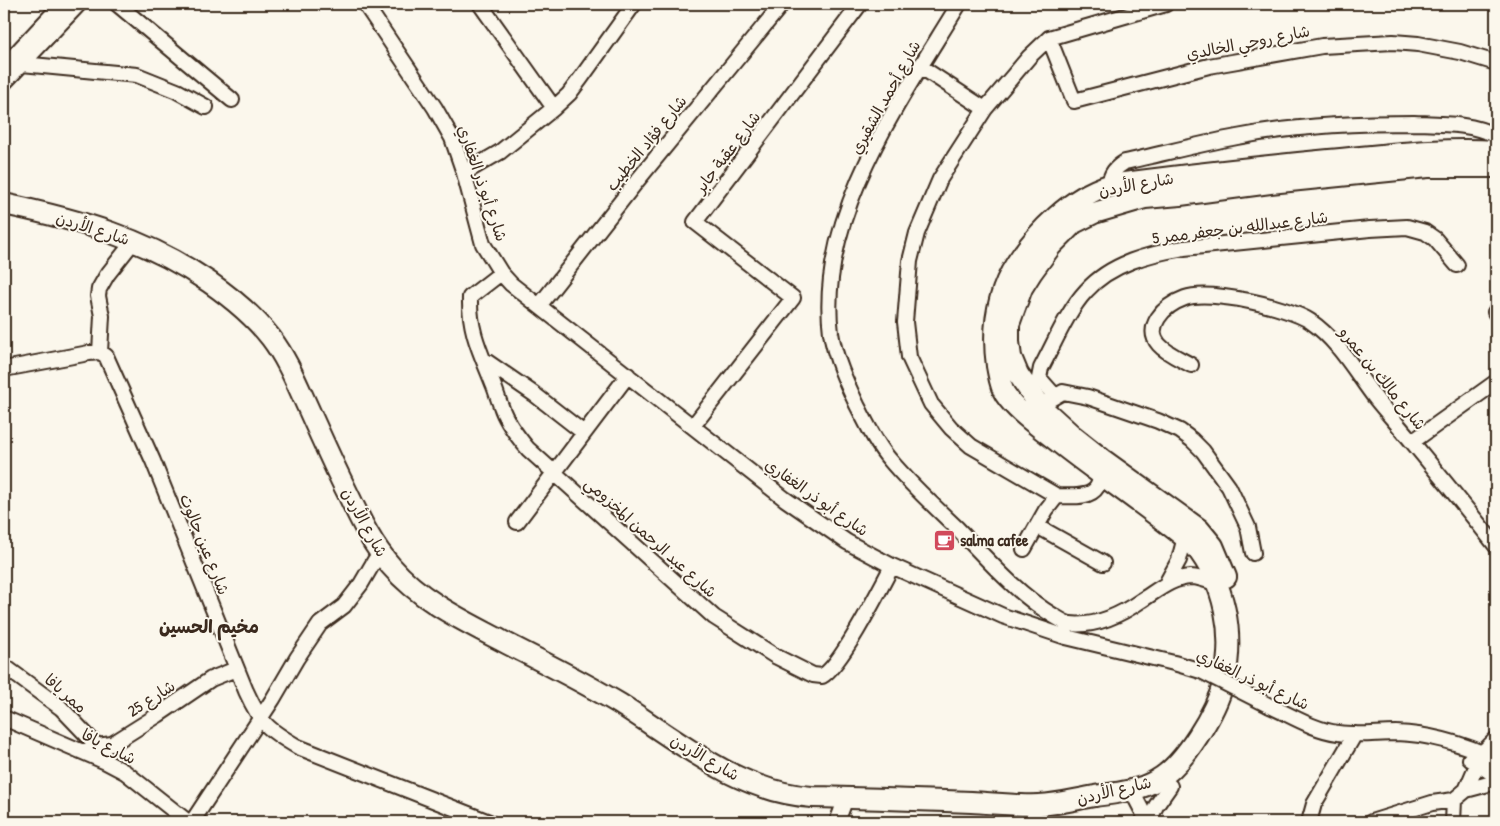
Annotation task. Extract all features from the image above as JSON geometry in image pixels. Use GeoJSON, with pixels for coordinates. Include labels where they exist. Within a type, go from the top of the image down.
{"type":"FeatureCollection","features":[{"type":"Feature","properties":{"kind":"highway","name":"شارع الأردن"},"geometry":{"type":"LineString","coordinates":[[4,204],[82,222],[148,248],[186,267],[228,295],[260,325],[282,354],[359,517],[380,553],[404,580],[455,617],[590,687],[709,763],[754,784],[797,796],[925,806],[1013,816],[1037,816],[1136,799],[1170,786],[1190,767],[1198,756],[1223,717],[1234,694],[1241,664],[1241,635],[1228,582],[1213,546],[1199,529],[1102,459],[1047,400],[1018,374],[1011,357],[1009,324],[1022,288],[1032,272],[1051,246],[1066,230],[1094,212],[1145,198],[1180,195],[1269,174],[1426,150],[1467,149],[1496,151]]}},
{"type":"Feature","properties":{"kind":"highway","name":"شارع الأردن"},"geometry":{"type":"LineString","coordinates":[[925,806],[1048,804],[1127,790],[1155,781],[1167,774],[1178,763],[1197,738],[1222,688],[1227,665],[1229,635],[1227,623],[1217,584],[1199,551],[1184,537],[1101,476],[1013,405],[1000,384],[994,347],[996,315],[1005,285],[1022,254],[1052,221],[1067,208],[1091,192],[1110,185],[1269,174],[1428,167],[1496,167]]}},
{"type":"Feature","properties":{"kind":"highway","name":"شارع الأردن"},"geometry":{"type":"LineString","coordinates":[[4,215],[23,216],[56,224],[129,247],[173,269],[207,290],[234,310],[254,331],[270,353],[292,391],[332,482],[363,541],[375,560],[401,590],[419,606],[485,645],[536,667],[591,698],[704,771],[754,793],[840,814],[898,804]]}},
{"type":"Feature","properties":{"kind":"street"},"geometry":{"type":"LineString","coordinates":[[6,74],[62,4]]}},
{"type":"Feature","properties":{"kind":"street"},"geometry":{"type":"LineString","coordinates":[[6,74],[22,64],[79,4]]}},
{"type":"Feature","properties":{"kind":"street"},"geometry":{"type":"LineString","coordinates":[[117,4],[232,100]]}},
{"type":"Feature","properties":{"kind":"street","name":"شارع أبو ذر الغفاري"},"geometry":{"type":"LineString","coordinates":[[365,4],[443,121],[452,138],[464,173],[483,244],[500,273],[539,306],[814,520],[847,542],[892,566],[1002,616],[1066,638],[1201,671],[1320,729],[1355,734],[1414,734],[1449,743],[1480,758],[1496,759]]}},
{"type":"Feature","properties":{"kind":"street"},"geometry":{"type":"LineString","coordinates":[[480,4],[554,108]]}},
{"type":"Feature","properties":{"kind":"street"},"geometry":{"type":"LineString","coordinates":[[464,173],[500,152],[554,108],[581,78],[634,4]]}},
{"type":"Feature","properties":{"kind":"street","name":"شارع فؤاد الخطيب"},"geometry":{"type":"LineString","coordinates":[[539,306],[637,181],[782,4]]}},
{"type":"Feature","properties":{"kind":"street","name":"شارع عقبة جابر"},"geometry":{"type":"LineString","coordinates":[[693,426],[793,298],[695,222],[860,4]]}},
{"type":"Feature","properties":{"kind":"street","name":"شارع أحمد الشقيري"},"geometry":{"type":"LineString","coordinates":[[959,4],[875,144],[846,213],[838,238],[831,286],[830,315],[832,335],[844,379],[865,420],[889,459],[1007,579],[1040,607],[1069,624],[1099,621],[1116,616],[1167,582]]}},
{"type":"Feature","properties":{"kind":"street"},"geometry":{"type":"LineString","coordinates":[[1101,476],[1097,487],[1089,493],[1084,495],[1058,496],[971,446],[951,428],[930,404],[909,357],[905,322],[910,261],[917,233],[940,179],[986,109],[1010,78],[1049,38],[1166,4]]}},
{"type":"Feature","properties":{"kind":"street","name":"شارع روحي الخالدي"},"geometry":{"type":"LineString","coordinates":[[1049,38],[1074,101],[1209,66],[1322,46],[1393,42],[1418,44],[1460,52],[1496,63]]}},
{"type":"Feature","properties":{"kind":"street"},"geometry":{"type":"LineString","coordinates":[[22,64],[137,75],[177,91],[206,107]]}},
{"type":"Feature","properties":{"kind":"street"},"geometry":{"type":"LineString","coordinates":[[921,67],[986,109]]}},
{"type":"Feature","properties":{"kind":"street"},"geometry":{"type":"LineString","coordinates":[[1110,185],[1111,174],[1125,162],[1237,137],[1293,130],[1390,123],[1443,123],[1478,129],[1496,136]]}},
{"type":"Feature","properties":{"kind":"street","name":"شارع عبدالله بن جعفر ممر 5"},"geometry":{"type":"LineString","coordinates":[[1047,400],[1039,378],[1041,368],[1077,301],[1093,283],[1132,260],[1184,248],[1407,227],[1425,232],[1435,239],[1458,265]]}},
{"type":"Feature","properties":{"kind":"street"},"geometry":{"type":"LineString","coordinates":[[4,369],[100,352],[102,316],[98,289],[129,247]]}},
{"type":"Feature","properties":{"kind":"street","name":"شارع عبد الرحمن المخزومي"},"geometry":{"type":"LineString","coordinates":[[500,273],[470,297],[472,327],[501,408],[516,435],[554,473],[714,617],[775,656],[817,676],[822,676],[829,671],[844,650],[892,566]]}},
{"type":"Feature","properties":{"kind":"street","name":"شارع مالك بن عمرو"},"geometry":{"type":"LineString","coordinates":[[1192,365],[1167,352],[1160,346],[1153,335],[1156,322],[1166,308],[1173,303],[1190,297],[1214,296],[1242,300],[1290,312],[1310,321],[1342,352],[1376,400],[1496,546]]}},
{"type":"Feature","properties":{"kind":"street","name":"شارع عين جالوت"},"geometry":{"type":"LineString","coordinates":[[100,352],[106,356],[153,461],[236,669],[260,718],[274,733],[298,747],[489,822]]}},
{"type":"Feature","properties":{"kind":"street"},"geometry":{"type":"LineString","coordinates":[[483,359],[534,394],[584,433]]}},
{"type":"Feature","properties":{"kind":"street"},"geometry":{"type":"LineString","coordinates":[[517,522],[628,376]]}},
{"type":"Feature","properties":{"kind":"street"},"geometry":{"type":"LineString","coordinates":[[1412,442],[1496,382]]}},
{"type":"Feature","properties":{"kind":"street"},"geometry":{"type":"LineString","coordinates":[[1047,400],[1063,392],[1088,397],[1158,421],[1180,431],[1203,450],[1229,487],[1248,527],[1253,553]]}},
{"type":"Feature","properties":{"kind":"street"},"geometry":{"type":"LineString","coordinates":[[1024,550],[1046,510],[1058,496]]}},
{"type":"Feature","properties":{"kind":"street"},"geometry":{"type":"LineString","coordinates":[[1038,526],[1102,563]]}},
{"type":"Feature","properties":{"kind":"street"},"geometry":{"type":"LineString","coordinates":[[1167,582],[1179,560],[1184,537]]}},
{"type":"Feature","properties":{"kind":"street"},"geometry":{"type":"LineString","coordinates":[[192,822],[320,624],[344,606],[362,584],[375,560]]}},
{"type":"Feature","properties":{"kind":"street"},"geometry":{"type":"LineString","coordinates":[[1167,582],[1192,577],[1217,584]]}},
{"type":"Feature","properties":{"kind":"street","name":"ممر يافا"},"geometry":{"type":"LineString","coordinates":[[4,666],[61,708],[125,772]]}},
{"type":"Feature","properties":{"kind":"street","name":"شارع 25"},"geometry":{"type":"LineString","coordinates":[[83,752],[97,746],[112,744],[211,679],[236,669]]}},
{"type":"Feature","properties":{"kind":"street","name":"شارع يافا"},"geometry":{"type":"LineString","coordinates":[[4,718],[125,772],[188,822]]}},
{"type":"Feature","properties":{"kind":"street"},"geometry":{"type":"LineString","coordinates":[[1309,822],[1314,804],[1355,734]]}},
{"type":"Feature","properties":{"kind":"street"},"geometry":{"type":"LineString","coordinates":[[1466,790],[1480,758],[1496,739]]}},
{"type":"Feature","properties":{"kind":"street","name":"شارع أبو ذر الغفاري"},"geometry":{"type":"LineString","coordinates":[[1480,758],[1496,776]]}},
{"type":"Feature","properties":{"kind":"street"},"geometry":{"type":"LineString","coordinates":[[1371,822],[1432,803],[1454,800],[1466,790],[1496,782]]}},
{"type":"Feature","properties":{"kind":"street"},"geometry":{"type":"LineString","coordinates":[[1149,822],[1156,806],[1170,786]]}},
{"type":"Feature","properties":{"kind":"street"},"geometry":{"type":"LineString","coordinates":[[1136,799],[1149,822]]}},
{"type":"Feature","properties":{"kind":"street"},"geometry":{"type":"LineString","coordinates":[[1453,822],[1454,800]]}},
{"type":"Feature","properties":{"kind":"place","name":"salma cafee"},"geometry":{"type":"Point","coordinates":[944,540]}},
{"type":"Feature","properties":{"kind":"district","name":"مخيم الحسين"},"geometry":{"type":"Point","coordinates":[209,627]}}]}
